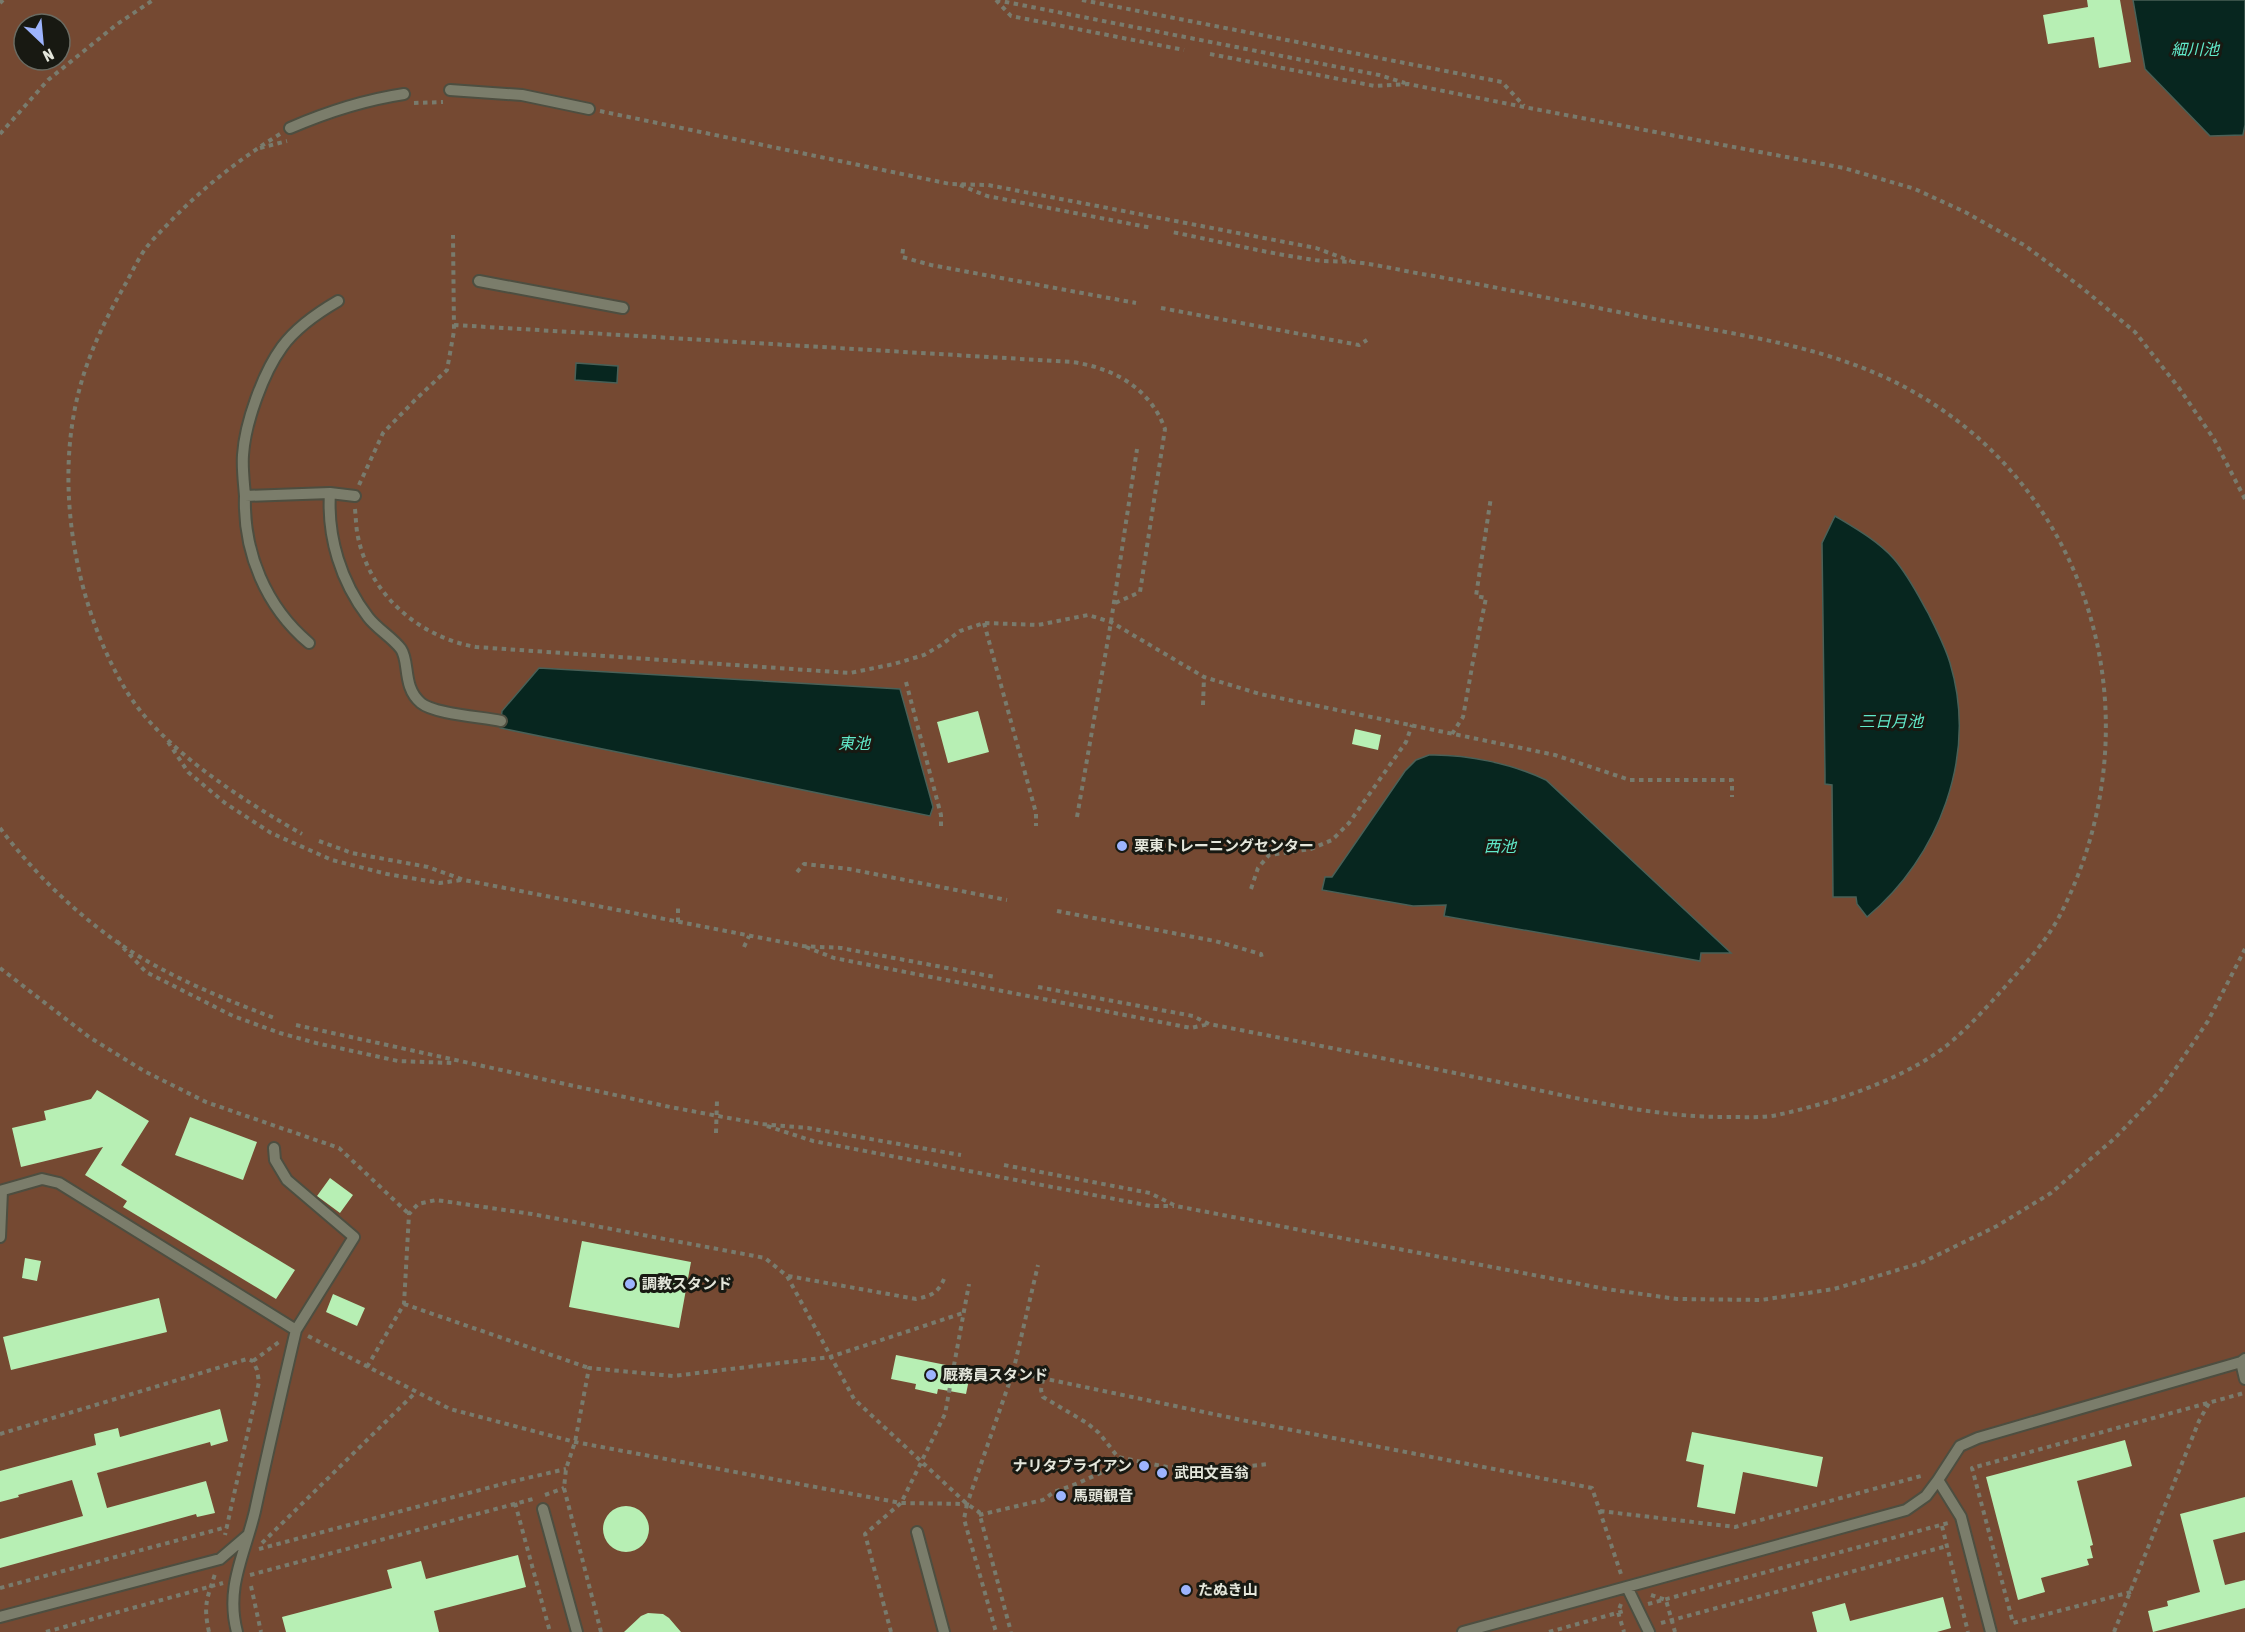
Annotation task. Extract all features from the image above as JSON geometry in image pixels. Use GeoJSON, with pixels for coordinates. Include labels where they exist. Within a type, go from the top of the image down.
{"type":"FeatureCollection","features":[{"type":"Feature","properties":{"kind":"lane"},"geometry":{"type":"LineString","coordinates":[[450,90],[522,95],[589,109]]}},
{"type":"Feature","properties":{"kind":"lane"},"geometry":{"type":"LineString","coordinates":[[292,133],[338,109],[373,98],[405,99]]}},
{"type":"Feature","properties":{"kind":"lane"},"geometry":{"type":"LineString","coordinates":[[479,281],[623,308]]}},
{"type":"Feature","properties":{"kind":"lane"},"geometry":{"type":"LineString","coordinates":[[309,643],[285,617],[260,577],[247,542],[243,454],[251,417],[263,382],[282,346],[317,313],[338,301]]}},
{"type":"Feature","properties":{"kind":"lane"},"geometry":{"type":"LineString","coordinates":[[245,496],[330,493],[355,496]]}},
{"type":"Feature","properties":{"kind":"lane"},"geometry":{"type":"LineString","coordinates":[[330,493],[329,507],[333,541],[341,568],[353,594],[370,619],[403,651],[406,675],[413,693],[422,704],[437,711],[501,721]]}},
{"type":"Feature","properties":{"kind":"lane"},"geometry":{"type":"LineString","coordinates":[[237,1632],[233,1617],[234,1579],[249,1534],[296,1330],[354,1237],[287,1180],[275,1160],[274,1148]]}},
{"type":"Feature","properties":{"kind":"lane"},"geometry":{"type":"LineString","coordinates":[[0,1237],[1,1191],[42,1179],[59,1183],[296,1330]]}},
{"type":"Feature","properties":{"kind":"lane"},"geometry":{"type":"LineString","coordinates":[[1463,1632],[1906,1510],[1926,1496],[1960,1446],[1978,1438],[2244,1361],[2245,1379]]}},
{"type":"Feature","properties":{"kind":"lane"},"geometry":{"type":"LineString","coordinates":[[1938,1480],[1960,1517],[1991,1632]]}},
{"type":"Feature","properties":{"kind":"lane"},"geometry":{"type":"LineString","coordinates":[[543,1509],[577,1632]]}},
{"type":"Feature","properties":{"kind":"lane"},"geometry":{"type":"LineString","coordinates":[[917,1532],[944,1632]]}},
{"type":"Feature","properties":{"kind":"lane"},"geometry":{"type":"LineString","coordinates":[[0,1617],[219,1559],[249,1534]]}},
{"type":"Feature","properties":{"kind":"lane"},"geometry":{"type":"LineString","coordinates":[[1627,1587],[1648,1630]]}},
{"type":"Feature","properties":{"kind":"path"},"geometry":{"type":"LineString","coordinates":[[0,134],[48,80],[116,25],[153,0]]}},
{"type":"Feature","properties":{"kind":"path"},"geometry":{"type":"LineString","coordinates":[[995,0],[1379,75],[1417,86]]}},
{"type":"Feature","properties":{"kind":"path"},"geometry":{"type":"LineString","coordinates":[[995,0],[1011,16],[1184,50]]}},
{"type":"Feature","properties":{"kind":"path"},"geometry":{"type":"LineString","coordinates":[[1082,0],[1502,82],[1524,107]]}},
{"type":"Feature","properties":{"kind":"path"},"geometry":{"type":"LineString","coordinates":[[1210,54],[1375,86],[1408,84],[1844,168],[1915,189],[1965,212],[2024,245],[2081,287],[2135,332],[2179,388],[2214,439],[2245,499]]}},
{"type":"Feature","properties":{"kind":"path"},"geometry":{"type":"LineString","coordinates":[[405,99],[449,102]]}},
{"type":"Feature","properties":{"kind":"path"},"geometry":{"type":"LineString","coordinates":[[589,109],[956,184],[987,196],[1152,228]]}},
{"type":"Feature","properties":{"kind":"path"},"geometry":{"type":"LineString","coordinates":[[599,118],[615,114]]}},
{"type":"Feature","properties":{"kind":"path"},"geometry":{"type":"LineString","coordinates":[[292,133],[255,149],[188,203],[146,248],[104,321],[80,386],[71,429],[69,499],[76,566],[102,642],[128,694],[166,739],[188,772],[225,803],[271,832],[332,860],[440,883],[464,880]]}},
{"type":"Feature","properties":{"kind":"path"},"geometry":{"type":"LineString","coordinates":[[255,149],[279,145],[292,133]]}},
{"type":"Feature","properties":{"kind":"path"},"geometry":{"type":"LineString","coordinates":[[956,184],[988,185],[1316,248],[1354,262]]}},
{"type":"Feature","properties":{"kind":"path"},"geometry":{"type":"LineString","coordinates":[[1038,987],[1193,1016],[1209,1024],[1636,1110],[1713,1118],[1771,1117],[1830,1101],[1890,1078],[1938,1051],[1984,1010],[2029,960],[2058,918],[2084,862],[2100,801],[2107,746],[2105,695],[2097,638],[2080,581],[2052,527],[2018,477],[1975,433],[1924,398],[1872,370],[1809,349],[1354,262],[1314,260],[1172,232]]}},
{"type":"Feature","properties":{"kind":"path"},"geometry":{"type":"LineString","coordinates":[[453,235],[454,325],[447,370],[383,433],[364,469],[355,496],[358,538],[369,569],[391,603],[432,633],[457,644],[850,673],[924,655],[960,632],[984,623],[1038,624],[1088,615],[1111,622],[1204,677],[1260,694],[1555,755],[1630,780],[1732,780],[1732,797]]}},
{"type":"Feature","properties":{"kind":"path"},"geometry":{"type":"LineString","coordinates":[[903,249],[903,256],[931,264],[1136,303]]}},
{"type":"Feature","properties":{"kind":"path"},"geometry":{"type":"LineString","coordinates":[[1161,308],[1359,345],[1367,340]]}},
{"type":"Feature","properties":{"kind":"path"},"geometry":{"type":"LineString","coordinates":[[454,325],[1060,361],[1095,365],[1124,378],[1146,395],[1159,413],[1165,429],[1140,592],[1113,604]]}},
{"type":"Feature","properties":{"kind":"path"},"geometry":{"type":"LineString","coordinates":[[1077,817],[1111,622],[1137,449]]}},
{"type":"Feature","properties":{"kind":"path"},"geometry":{"type":"LineString","coordinates":[[1452,734],[1463,717],[1467,685],[1486,598],[1476,596],[1491,497]]}},
{"type":"Feature","properties":{"kind":"path"},"geometry":{"type":"LineString","coordinates":[[984,623],[1036,813],[1036,826]]}},
{"type":"Feature","properties":{"kind":"path"},"geometry":{"type":"LineString","coordinates":[[1203,705],[1204,677]]}},
{"type":"Feature","properties":{"kind":"path"},"geometry":{"type":"LineString","coordinates":[[906,682],[941,815],[941,830]]}},
{"type":"Feature","properties":{"kind":"path"},"geometry":{"type":"LineString","coordinates":[[1251,889],[1258,868],[1269,855],[1311,849],[1332,840],[1349,823],[1406,742],[1412,726]]}},
{"type":"Feature","properties":{"kind":"path"},"geometry":{"type":"LineString","coordinates":[[166,739],[264,812],[302,834]]}},
{"type":"Feature","properties":{"kind":"path"},"geometry":{"type":"LineString","coordinates":[[0,828],[20,854],[59,894],[107,935],[147,960],[221,997],[278,1019]]}},
{"type":"Feature","properties":{"kind":"path"},"geometry":{"type":"LineString","coordinates":[[319,841],[352,853],[428,867],[464,880],[802,946],[842,948],[995,977]]}},
{"type":"Feature","properties":{"kind":"path"},"geometry":{"type":"LineString","coordinates":[[797,872],[804,864],[849,869],[1007,900]]}},
{"type":"Feature","properties":{"kind":"path"},"geometry":{"type":"LineString","coordinates":[[678,906],[678,922]]}},
{"type":"Feature","properties":{"kind":"path"},"geometry":{"type":"LineString","coordinates":[[1057,911],[1215,940],[1261,954],[1262,958]]}},
{"type":"Feature","properties":{"kind":"path"},"geometry":{"type":"LineString","coordinates":[[744,947],[749,936]]}},
{"type":"Feature","properties":{"kind":"path"},"geometry":{"type":"LineString","coordinates":[[117,941],[146,972],[232,1016],[316,1043],[398,1060],[452,1062]]}},
{"type":"Feature","properties":{"kind":"path"},"geometry":{"type":"LineString","coordinates":[[802,946],[834,958],[1191,1028],[1209,1024]]}},
{"type":"Feature","properties":{"kind":"path"},"geometry":{"type":"LineString","coordinates":[[761,1124],[813,1141],[1151,1206],[1176,1206],[1606,1289],[1677,1299],[1761,1300],[1834,1289],[1921,1263],[1997,1226],[2051,1193],[2115,1138],[2161,1090],[2208,1021],[2245,949]]}},
{"type":"Feature","properties":{"kind":"path"},"geometry":{"type":"LineString","coordinates":[[0,968],[88,1037],[144,1071],[206,1102],[339,1148],[409,1214]]}},
{"type":"Feature","properties":{"kind":"path"},"geometry":{"type":"LineString","coordinates":[[296,1025],[716,1116],[761,1124],[808,1128],[961,1155]]}},
{"type":"Feature","properties":{"kind":"path"},"geometry":{"type":"LineString","coordinates":[[716,1133],[717,1100]]}},
{"type":"Feature","properties":{"kind":"path"},"geometry":{"type":"LineString","coordinates":[[1004,1165],[1150,1193],[1176,1206]]}},
{"type":"Feature","properties":{"kind":"path"},"geometry":{"type":"LineString","coordinates":[[367,1367],[404,1304],[409,1214],[418,1203],[436,1200],[532,1214],[765,1258],[788,1276],[830,1357],[855,1399],[979,1515],[1011,1632]]}},
{"type":"Feature","properties":{"kind":"path"},"geometry":{"type":"LineString","coordinates":[[996,1632],[964,1519],[967,1504],[1013,1372],[1038,1265]]}},
{"type":"Feature","properties":{"kind":"path"},"geometry":{"type":"LineString","coordinates":[[788,1276],[916,1299],[930,1296],[939,1290],[944,1279]]}},
{"type":"Feature","properties":{"kind":"path"},"geometry":{"type":"LineString","coordinates":[[891,1632],[865,1534],[901,1503],[945,1414],[969,1284]]}},
{"type":"Feature","properties":{"kind":"path"},"geometry":{"type":"LineString","coordinates":[[404,1304],[589,1368],[674,1376],[830,1357],[963,1313]]}},
{"type":"Feature","properties":{"kind":"path"},"geometry":{"type":"LineString","coordinates":[[253,1361],[296,1330],[450,1409],[575,1442],[901,1503],[967,1504]]}},
{"type":"Feature","properties":{"kind":"path"},"geometry":{"type":"LineString","coordinates":[[0,1434],[247,1359],[253,1361],[259,1382],[227,1527],[211,1587],[206,1597],[209,1632]]}},
{"type":"Feature","properties":{"kind":"path"},"geometry":{"type":"LineString","coordinates":[[589,1368],[575,1442],[566,1469],[564,1488],[601,1632]]}},
{"type":"Feature","properties":{"kind":"path"},"geometry":{"type":"LineString","coordinates":[[1013,1372],[1592,1488],[1617,1566],[1627,1587]]}},
{"type":"Feature","properties":{"kind":"path"},"geometry":{"type":"LineString","coordinates":[[1043,1379],[1041,1390],[1044,1397],[1087,1423],[1099,1433],[1113,1453],[1121,1457],[1167,1467],[1203,1471],[1269,1464]]}},
{"type":"Feature","properties":{"kind":"path"},"geometry":{"type":"LineString","coordinates":[[416,1392],[255,1550],[566,1469]]}},
{"type":"Feature","properties":{"kind":"path"},"geometry":{"type":"LineString","coordinates":[[2131,1592],[2013,1623],[1972,1468],[2245,1393]]}},
{"type":"Feature","properties":{"kind":"path"},"geometry":{"type":"LineString","coordinates":[[2114,1632],[2199,1421],[2209,1402]]}},
{"type":"Feature","properties":{"kind":"path"},"geometry":{"type":"LineString","coordinates":[[979,1515],[1044,1500],[1054,1492],[1116,1466],[1121,1457]]}},
{"type":"Feature","properties":{"kind":"path"},"geometry":{"type":"LineString","coordinates":[[1600,1511],[1736,1527],[1921,1476],[1938,1480]]}},
{"type":"Feature","properties":{"kind":"path"},"geometry":{"type":"LineString","coordinates":[[46,1632],[515,1503],[550,1632]]}},
{"type":"Feature","properties":{"kind":"path"},"geometry":{"type":"LineString","coordinates":[[1550,1632],[1942,1526],[1982,1503]]}},
{"type":"Feature","properties":{"kind":"path"},"geometry":{"type":"LineString","coordinates":[[1942,1526],[1968,1632]]}},
{"type":"Feature","properties":{"kind":"path"},"geometry":{"type":"LineString","coordinates":[[0,1588],[227,1527]]}},
{"type":"Feature","properties":{"kind":"path"},"geometry":{"type":"LineString","coordinates":[[1648,1630],[1671,1619],[1947,1546]]}},
{"type":"Feature","properties":{"kind":"path"},"geometry":{"type":"LineString","coordinates":[[251,1566],[249,1575],[261,1632]]}},
{"type":"Feature","properties":{"kind":"path"},"geometry":{"type":"LineString","coordinates":[[1666,1600],[1675,1632]]}},
{"type":"Feature","properties":{"kind":"path"},"geometry":{"type":"LineString","coordinates":[[1618,1612],[1624,1632]]}},
{"type":"Feature","properties":{"kind":"shaded area","name":"栗東トレーニングセンター"},"geometry":{"type":"Polygon","coordinates":[[[0,0],[2245,0],[2245,1632],[0,1632],[0,0]]]}},
{"type":"Feature","properties":{"kind":"water","name":"細川池"},"geometry":{"type":"Polygon","coordinates":[[[2133,0],[2245,0],[2245,125],[2243,135],[2210,136],[2145,69],[2133,0]]]}},
{"type":"Feature","properties":{"kind":"water"},"geometry":{"type":"Polygon","coordinates":[[[576,363],[618,366],[617,383],[575,380],[576,363]]]}},
{"type":"Feature","properties":{"kind":"water","name":"三日月池"},"geometry":{"type":"Polygon","coordinates":[[[1835,516],[1881,546],[1894,559],[1913,585],[1943,644],[1950,663],[1957,698],[1959,733],[1955,768],[1946,802],[1932,835],[1914,865],[1892,893],[1867,917],[1857,904],[1856,897],[1833,897],[1832,785],[1825,784],[1822,543],[1835,516]]]}},
{"type":"Feature","properties":{"kind":"water","name":"東池"},"geometry":{"type":"Polygon","coordinates":[[[539,668],[900,689],[933,807],[930,816],[500,728],[502,711],[539,668]]]}},
{"type":"Feature","properties":{"kind":"water","name":"西池"},"geometry":{"type":"Polygon","coordinates":[[[1429,755],[1458,756],[1489,761],[1519,769],[1546,780],[1731,953],[1701,953],[1700,961],[1444,916],[1446,905],[1413,906],[1322,890],[1325,877],[1332,877],[1405,771],[1416,760],[1429,755]]]}},
{"type":"Feature","properties":{"kind":"building"},"geometry":{"type":"Polygon","coordinates":[[[2087,0],[2120,0],[2131,62],[2099,68],[2094,37],[2048,44],[2043,15],[2088,7],[2087,0]]]}},
{"type":"Feature","properties":{"kind":"building"},"geometry":{"type":"Polygon","coordinates":[[[978,711],[989,752],[948,763],[937,722],[978,711]]]}},
{"type":"Feature","properties":{"kind":"building"},"geometry":{"type":"Polygon","coordinates":[[[1355,729],[1381,735],[1378,750],[1352,744],[1355,729]]]}},
{"type":"Feature","properties":{"kind":"building"},"geometry":{"type":"Polygon","coordinates":[[[97,1090],[149,1121],[121,1165],[295,1270],[276,1299],[123,1207],[127,1201],[85,1175],[103,1147],[21,1167],[12,1128],[46,1120],[44,1111],[91,1099],[97,1090]]]}},
{"type":"Feature","properties":{"kind":"building"},"geometry":{"type":"Polygon","coordinates":[[[190,1117],[257,1142],[243,1180],[175,1155],[190,1117]]]}},
{"type":"Feature","properties":{"kind":"building"},"geometry":{"type":"Polygon","coordinates":[[[330,1178],[353,1195],[340,1213],[317,1196],[330,1178]]]}},
{"type":"Feature","properties":{"kind":"building","name":"調教スタンド"},"geometry":{"type":"Polygon","coordinates":[[[582,1241],[691,1262],[679,1328],[569,1307],[582,1241]]]}},
{"type":"Feature","properties":{"kind":"building"},"geometry":{"type":"Polygon","coordinates":[[[25,1258],[41,1261],[37,1281],[22,1278],[25,1258]]]}},
{"type":"Feature","properties":{"kind":"building"},"geometry":{"type":"Polygon","coordinates":[[[333,1294],[365,1308],[357,1326],[326,1312],[333,1294]]]}},
{"type":"Feature","properties":{"kind":"building"},"geometry":{"type":"Polygon","coordinates":[[[159,1298],[167,1332],[11,1370],[3,1337],[159,1298]]]}},
{"type":"Feature","properties":{"kind":"building","name":"厩務員スタンド"},"geometry":{"type":"Polygon","coordinates":[[[896,1355],[971,1370],[966,1394],[938,1389],[937,1394],[915,1389],[916,1384],[891,1379],[896,1355]]]}},
{"type":"Feature","properties":{"kind":"building"},"geometry":{"type":"Polygon","coordinates":[[[220,1409],[228,1441],[211,1446],[210,1442],[97,1473],[107,1508],[206,1481],[215,1513],[197,1517],[196,1514],[0,1568],[0,1539],[83,1516],[72,1480],[0,1502],[0,1471],[96,1445],[94,1434],[118,1428],[120,1437],[220,1409]]]}},
{"type":"Feature","properties":{"kind":"building"},"geometry":{"type":"Polygon","coordinates":[[[1692,1432],[1823,1457],[1817,1487],[1743,1472],[1735,1514],[1697,1507],[1704,1465],[1686,1461],[1692,1432]]]}},
{"type":"Feature","properties":{"kind":"building"},"geometry":{"type":"Polygon","coordinates":[[[2125,1440],[2132,1466],[2077,1481],[2093,1545],[2090,1546],[2093,1558],[2087,1559],[2089,1565],[2041,1578],[2045,1592],[2018,1600],[1986,1477],[2125,1440]]]}},
{"type":"Feature","properties":{"kind":"building"},"geometry":{"type":"Polygon","coordinates":[[[2245,1497],[2245,1532],[2213,1540],[2225,1585],[2245,1580],[2245,1608],[2153,1632],[2148,1611],[2168,1606],[2167,1601],[2200,1592],[2180,1514],[2245,1497]]]}},
{"type":"Feature","properties":{"kind":"building"},"geometry":{"type":"Polygon","coordinates":[[[631,1506],[643,1512],[648,1520],[648,1538],[643,1546],[635,1551],[621,1552],[613,1549],[606,1542],[603,1524],[606,1516],[613,1509],[631,1506]]]}},
{"type":"Feature","properties":{"kind":"building"},"geometry":{"type":"Polygon","coordinates":[[[518,1555],[526,1587],[434,1611],[439,1632],[286,1632],[282,1617],[392,1588],[387,1570],[421,1561],[426,1579],[518,1555]]]}},
{"type":"Feature","properties":{"kind":"building"},"geometry":{"type":"Polygon","coordinates":[[[1943,1597],[1951,1628],[1937,1632],[1817,1632],[1812,1612],[1845,1603],[1850,1621],[1943,1597]]]}},
{"type":"Feature","properties":{"kind":"building"},"geometry":{"type":"Polygon","coordinates":[[[648,1613],[663,1614],[681,1632],[624,1632],[641,1616],[648,1613]]]}},
{"type":"Feature","properties":{"kind":"place","name":"栗東トレーニングセンター"},"geometry":{"type":"Point","coordinates":[1122,846]}},
{"type":"Feature","properties":{"kind":"place","name":"調教スタンド"},"geometry":{"type":"Point","coordinates":[630,1284]}},
{"type":"Feature","properties":{"kind":"place","name":"厩務員スタンド"},"geometry":{"type":"Point","coordinates":[931,1375]}},
{"type":"Feature","properties":{"kind":"place","name":"ナリタブライアン"},"geometry":{"type":"Point","coordinates":[1144,1466]}},
{"type":"Feature","properties":{"kind":"place","name":"武田文吾翁"},"geometry":{"type":"Point","coordinates":[1162,1473]}},
{"type":"Feature","properties":{"kind":"place","name":"馬頭観音"},"geometry":{"type":"Point","coordinates":[1061,1496]}},
{"type":"Feature","properties":{"kind":"place","name":"たぬき山"},"geometry":{"type":"Point","coordinates":[1186,1590]}}]}
